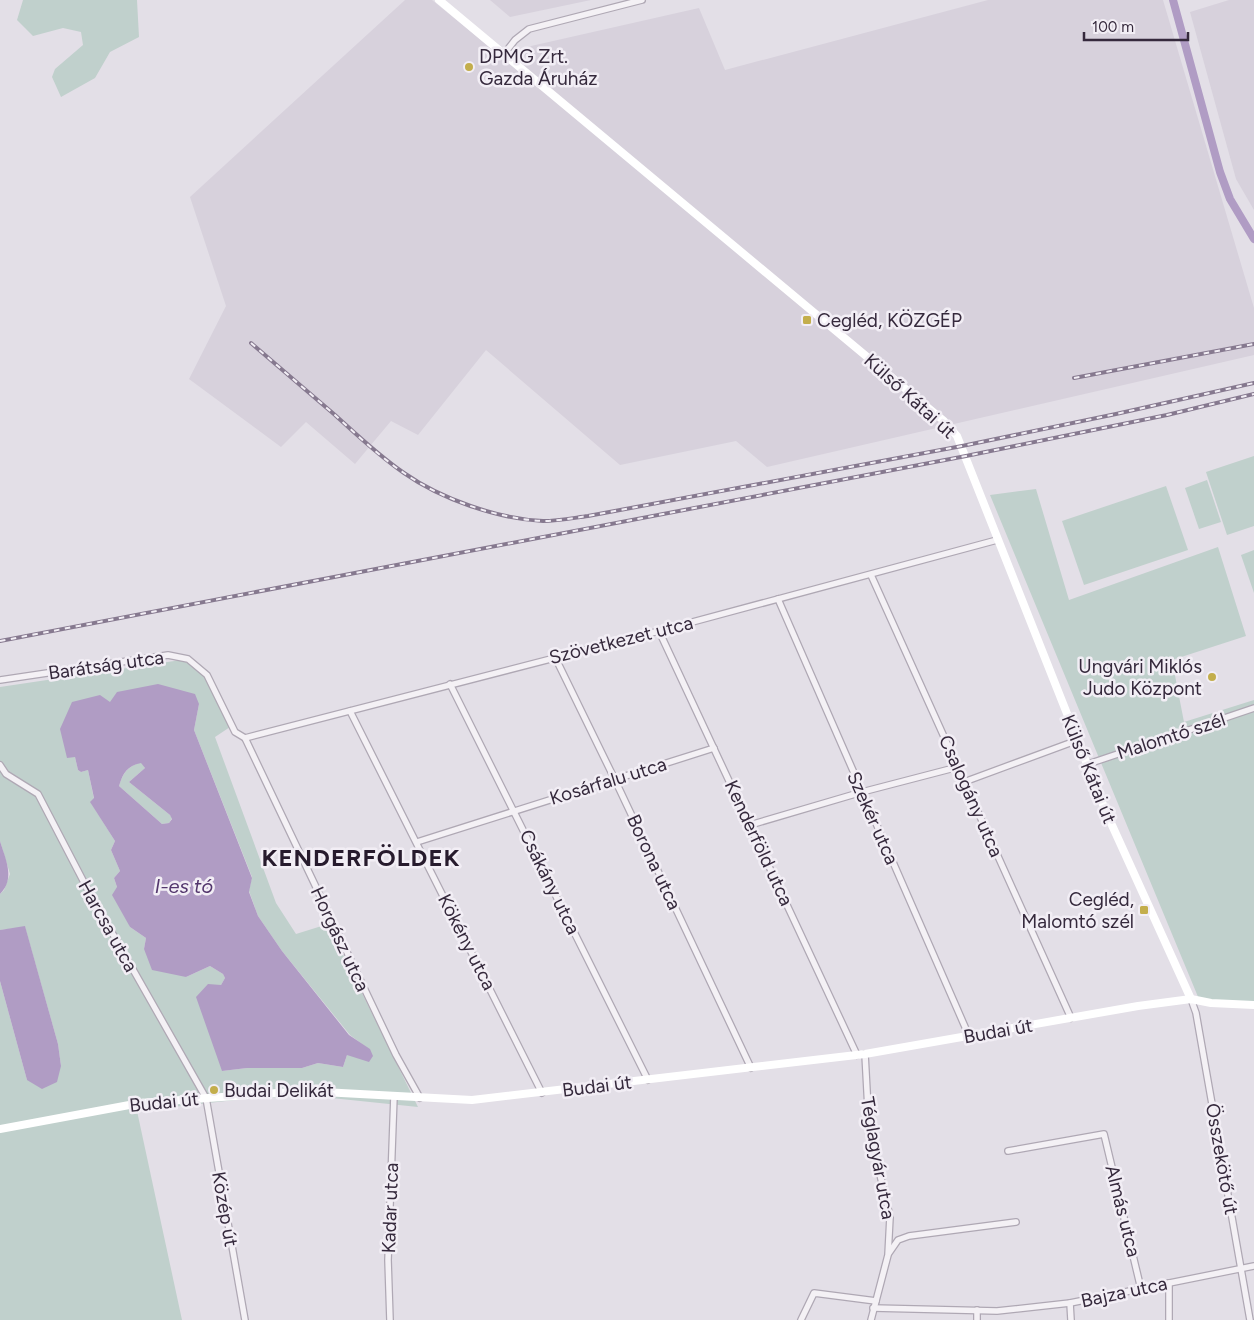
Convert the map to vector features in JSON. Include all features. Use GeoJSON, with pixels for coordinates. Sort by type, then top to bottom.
{"type":"FeatureCollection","features":[{"type":"Feature","properties":{"kind":"main road","name":"Külső Kátai út"},"geometry":{"type":"LineString","coordinates":[[439,0],[944,422],[961,442],[997,540],[1126,858],[1191,999]]}},
{"type":"Feature","properties":{"kind":"main road","name":"Budai út"},"geometry":{"type":"LineString","coordinates":[[0,1129],[126,1105],[304,1091],[472,1100],[542,1093],[861,1055],[1138,1006],[1191,999]]}},
{"type":"Feature","properties":{"kind":"main road"},"geometry":{"type":"LineString","coordinates":[[1191,999],[1212,1003],[1254,1005]]}},
{"type":"Feature","properties":{"kind":"street"},"geometry":{"type":"LineString","coordinates":[[504,54],[515,40],[529,29],[642,0]]}},
{"type":"Feature","properties":{"kind":"street","name":"Szövetkezet utca"},"geometry":{"type":"LineString","coordinates":[[245,738],[871,575],[997,540]]}},
{"type":"Feature","properties":{"kind":"street","name":"Csalogány utca"},"geometry":{"type":"LineString","coordinates":[[871,575],[1071,1018]]}},
{"type":"Feature","properties":{"kind":"street","name":"Szekér utca"},"geometry":{"type":"LineString","coordinates":[[778,599],[969,1036]]}},
{"type":"Feature","properties":{"kind":"street","name":"Kenderföld utca"},"geometry":{"type":"LineString","coordinates":[[659,630],[750,825],[861,1055]]}},
{"type":"Feature","properties":{"kind":"street","name":"Barátság utca"},"geometry":{"type":"LineString","coordinates":[[0,680],[168,655],[188,660],[206,675]]}},
{"type":"Feature","properties":{"kind":"street","name":"Borona utca"},"geometry":{"type":"LineString","coordinates":[[555,657],[751,1068]]}},
{"type":"Feature","properties":{"kind":"street","name":"Horgász utca"},"geometry":{"type":"LineString","coordinates":[[206,675],[235,732],[245,738],[396,1055],[420,1098]]}},
{"type":"Feature","properties":{"kind":"street","name":"Csákány utca"},"geometry":{"type":"LineString","coordinates":[[450,684],[648,1080]]}},
{"type":"Feature","properties":{"kind":"street","name":"Malomtó szél"},"geometry":{"type":"LineString","coordinates":[[1088,764],[1254,708]]}},
{"type":"Feature","properties":{"kind":"street","name":"Kökény utca"},"geometry":{"type":"LineString","coordinates":[[350,711],[542,1093]]}},
{"type":"Feature","properties":{"kind":"street"},"geometry":{"type":"LineString","coordinates":[[964,782],[1078,740]]}},
{"type":"Feature","properties":{"kind":"street","name":"Kosárfalu utca"},"geometry":{"type":"LineString","coordinates":[[417,842],[714,748]]}},
{"type":"Feature","properties":{"kind":"street","name":"Harcsa utca"},"geometry":{"type":"LineString","coordinates":[[0,765],[6,774],[38,794],[89,892],[206,1098]]}},
{"type":"Feature","properties":{"kind":"street"},"geometry":{"type":"LineString","coordinates":[[750,825],[862,792],[958,768]]}},
{"type":"Feature","properties":{"kind":"street","name":"Összekötő út"},"geometry":{"type":"LineString","coordinates":[[1191,999],[1196,1013],[1250,1320]]}},
{"type":"Feature","properties":{"kind":"street","name":"Téglagyár utca"},"geometry":{"type":"LineString","coordinates":[[861,1055],[868,1128],[890,1217],[888,1255],[871,1320]]}},
{"type":"Feature","properties":{"kind":"street","name":"Kadar utca"},"geometry":{"type":"LineString","coordinates":[[390,1320],[388,1260],[394,1096]]}},
{"type":"Feature","properties":{"kind":"street","name":"Közép út"},"geometry":{"type":"LineString","coordinates":[[206,1098],[245,1320]]}},
{"type":"Feature","properties":{"kind":"street","name":"Almás utca"},"geometry":{"type":"LineString","coordinates":[[1008,1151],[1104,1134],[1142,1289]]}},
{"type":"Feature","properties":{"kind":"street"},"geometry":{"type":"LineString","coordinates":[[888,1255],[898,1240],[909,1236],[1016,1222]]}},
{"type":"Feature","properties":{"kind":"street","name":"Bajza utca"},"geometry":{"type":"LineString","coordinates":[[873,1308],[997,1311],[1070,1304],[1254,1266]]}},
{"type":"Feature","properties":{"kind":"street"},"geometry":{"type":"LineString","coordinates":[[1169,1283],[1169,1320]]}},
{"type":"Feature","properties":{"kind":"street"},"geometry":{"type":"LineString","coordinates":[[801,1320],[814,1293],[876,1301]]}},
{"type":"Feature","properties":{"kind":"street"},"geometry":{"type":"LineString","coordinates":[[1070,1304],[1071,1320]]}},
{"type":"Feature","properties":{"kind":"street"},"geometry":{"type":"LineString","coordinates":[[977,1310],[977,1320]]}},
{"type":"Feature","properties":{"kind":"shaded area"},"geometry":{"type":"Polygon","coordinates":[[[23,0],[137,0],[139,37],[110,52],[95,78],[61,97],[52,77],[55,69],[83,45],[81,32],[63,28],[33,36],[17,20],[23,0]]]}},
{"type":"Feature","properties":{"kind":"shaded area"},"geometry":{"type":"Polygon","coordinates":[[[405,0],[432,0],[514,67],[531,46],[699,8],[725,70],[988,0],[1163,0],[1254,308],[1254,355],[767,467],[736,441],[620,465],[486,350],[418,435],[391,421],[355,464],[306,422],[281,447],[189,379],[226,306],[190,197],[405,0]]]}},
{"type":"Feature","properties":{"kind":"shaded area"},"geometry":{"type":"Polygon","coordinates":[[[490,0],[591,0],[510,17],[490,0]]]}},
{"type":"Feature","properties":{"kind":"shaded area"},"geometry":{"type":"Polygon","coordinates":[[[1229,0],[1254,0],[1254,210],[1236,179],[1190,12],[1229,0]]]}},
{"type":"Feature","properties":{"kind":"shaded area"},"geometry":{"type":"Polygon","coordinates":[[[1254,456],[1254,526],[1227,535],[1206,472],[1254,456]]]}},
{"type":"Feature","properties":{"kind":"shaded area"},"geometry":{"type":"Polygon","coordinates":[[[1207,480],[1221,522],[1199,529],[1185,488],[1207,480]]]}},
{"type":"Feature","properties":{"kind":"shaded area"},"geometry":{"type":"Polygon","coordinates":[[[1166,486],[1188,550],[1084,585],[1062,521],[1166,486]]]}},
{"type":"Feature","properties":{"kind":"shaded area"},"geometry":{"type":"Polygon","coordinates":[[[1036,489],[1069,600],[1218,547],[1246,636],[1172,660],[1184,722],[1254,700],[1254,1007],[1201,1004],[990,495],[1036,489]]]}},
{"type":"Feature","properties":{"kind":"shaded area"},"geometry":{"type":"Polygon","coordinates":[[[1254,550],[1254,593],[1241,555],[1254,550]]]}},
{"type":"Feature","properties":{"kind":"shaded area"},"geometry":{"type":"Polygon","coordinates":[[[181,660],[206,676],[230,727],[215,737],[276,903],[296,934],[328,924],[418,1107],[312,1096],[244,1099],[137,1111],[182,1320],[0,1320],[0,981],[27,1080],[61,1066],[58,1044],[25,927],[0,930],[0,894],[4,890],[10,874],[0,841],[0,687],[181,660]],[[199,704],[75,757],[78,770],[81,772],[88,770],[94,799],[91,803],[115,841],[111,850],[120,871],[114,878],[130,927],[146,938],[144,949],[186,977],[210,966],[223,974],[225,978],[221,985],[222,1071],[247,1068],[302,1068],[318,1063],[343,1067],[347,1055],[370,1050],[350,1035],[282,951],[258,916],[249,891],[252,877],[194,730],[199,704]]]}},
{"type":"Feature","properties":{"kind":"shaded area"},"geometry":{"type":"Polygon","coordinates":[[[141,762],[145,768],[129,782],[170,815],[172,818],[169,823],[162,824],[119,786],[126,771],[141,762]]]}},
{"type":"Feature","properties":{"kind":"water","name":"I-es tó"},"geometry":{"type":"Polygon","coordinates":[[[158,684],[195,694],[199,704],[194,730],[252,878],[249,892],[258,916],[282,951],[349,1035],[370,1049],[373,1056],[369,1062],[347,1055],[343,1067],[318,1063],[302,1068],[247,1068],[222,1071],[196,997],[208,984],[221,985],[225,978],[223,974],[210,966],[186,977],[152,970],[144,949],[146,938],[130,927],[112,895],[117,887],[114,878],[120,871],[111,850],[115,841],[90,802],[94,798],[88,770],[81,772],[78,770],[75,757],[67,758],[60,729],[72,702],[100,695],[110,702],[117,692],[158,684]],[[141,763],[129,768],[122,777],[119,786],[162,824],[169,823],[172,819],[170,815],[129,782],[145,768],[141,763]]]}},
{"type":"Feature","properties":{"kind":"water"},"geometry":{"type":"Polygon","coordinates":[[[0,841],[8,868],[8,875],[5,888],[0,894],[0,841]]]}},
{"type":"Feature","properties":{"kind":"water"},"geometry":{"type":"Polygon","coordinates":[[[25,926],[58,1044],[61,1066],[57,1082],[42,1089],[27,1080],[0,981],[0,930],[25,926]]]}},
{"type":"Feature","properties":{"kind":"waterway"},"geometry":{"type":"LineString","coordinates":[[1173,0],[1220,172],[1230,199],[1254,239]]}},
{"type":"Feature","properties":{"kind":"railway"},"geometry":{"type":"LineString","coordinates":[[251,343],[377,452],[419,482],[452,499],[489,512],[543,521],[588,516],[962,446],[1254,383]]}},
{"type":"Feature","properties":{"kind":"railway"},"geometry":{"type":"LineString","coordinates":[[1074,378],[1254,344]]}},
{"type":"Feature","properties":{"kind":"railway"},"geometry":{"type":"LineString","coordinates":[[0,641],[966,456],[1167,415],[1254,394]]}},
{"type":"Feature","properties":{"kind":"place","name":"DPMG Zrt. Gazda Áruház"},"geometry":{"type":"Point","coordinates":[469,67]}},
{"type":"Feature","properties":{"kind":"place","name":"Cegléd, KÖZGÉP"},"geometry":{"type":"Point","coordinates":[807,320]}},
{"type":"Feature","properties":{"kind":"place","name":"Ungvári Miklós Judo Központ"},"geometry":{"type":"Point","coordinates":[1212,677]}},
{"type":"Feature","properties":{"kind":"place","name":"Cegléd, Malomtó szél"},"geometry":{"type":"Point","coordinates":[1144,910]}},
{"type":"Feature","properties":{"kind":"place","name":"Budai Delikát"},"geometry":{"type":"Point","coordinates":[214,1090]}},
{"type":"Feature","properties":{"kind":"district","name":"KENDERFÖLDEK"},"geometry":{"type":"Point","coordinates":[361,857]}}]}
